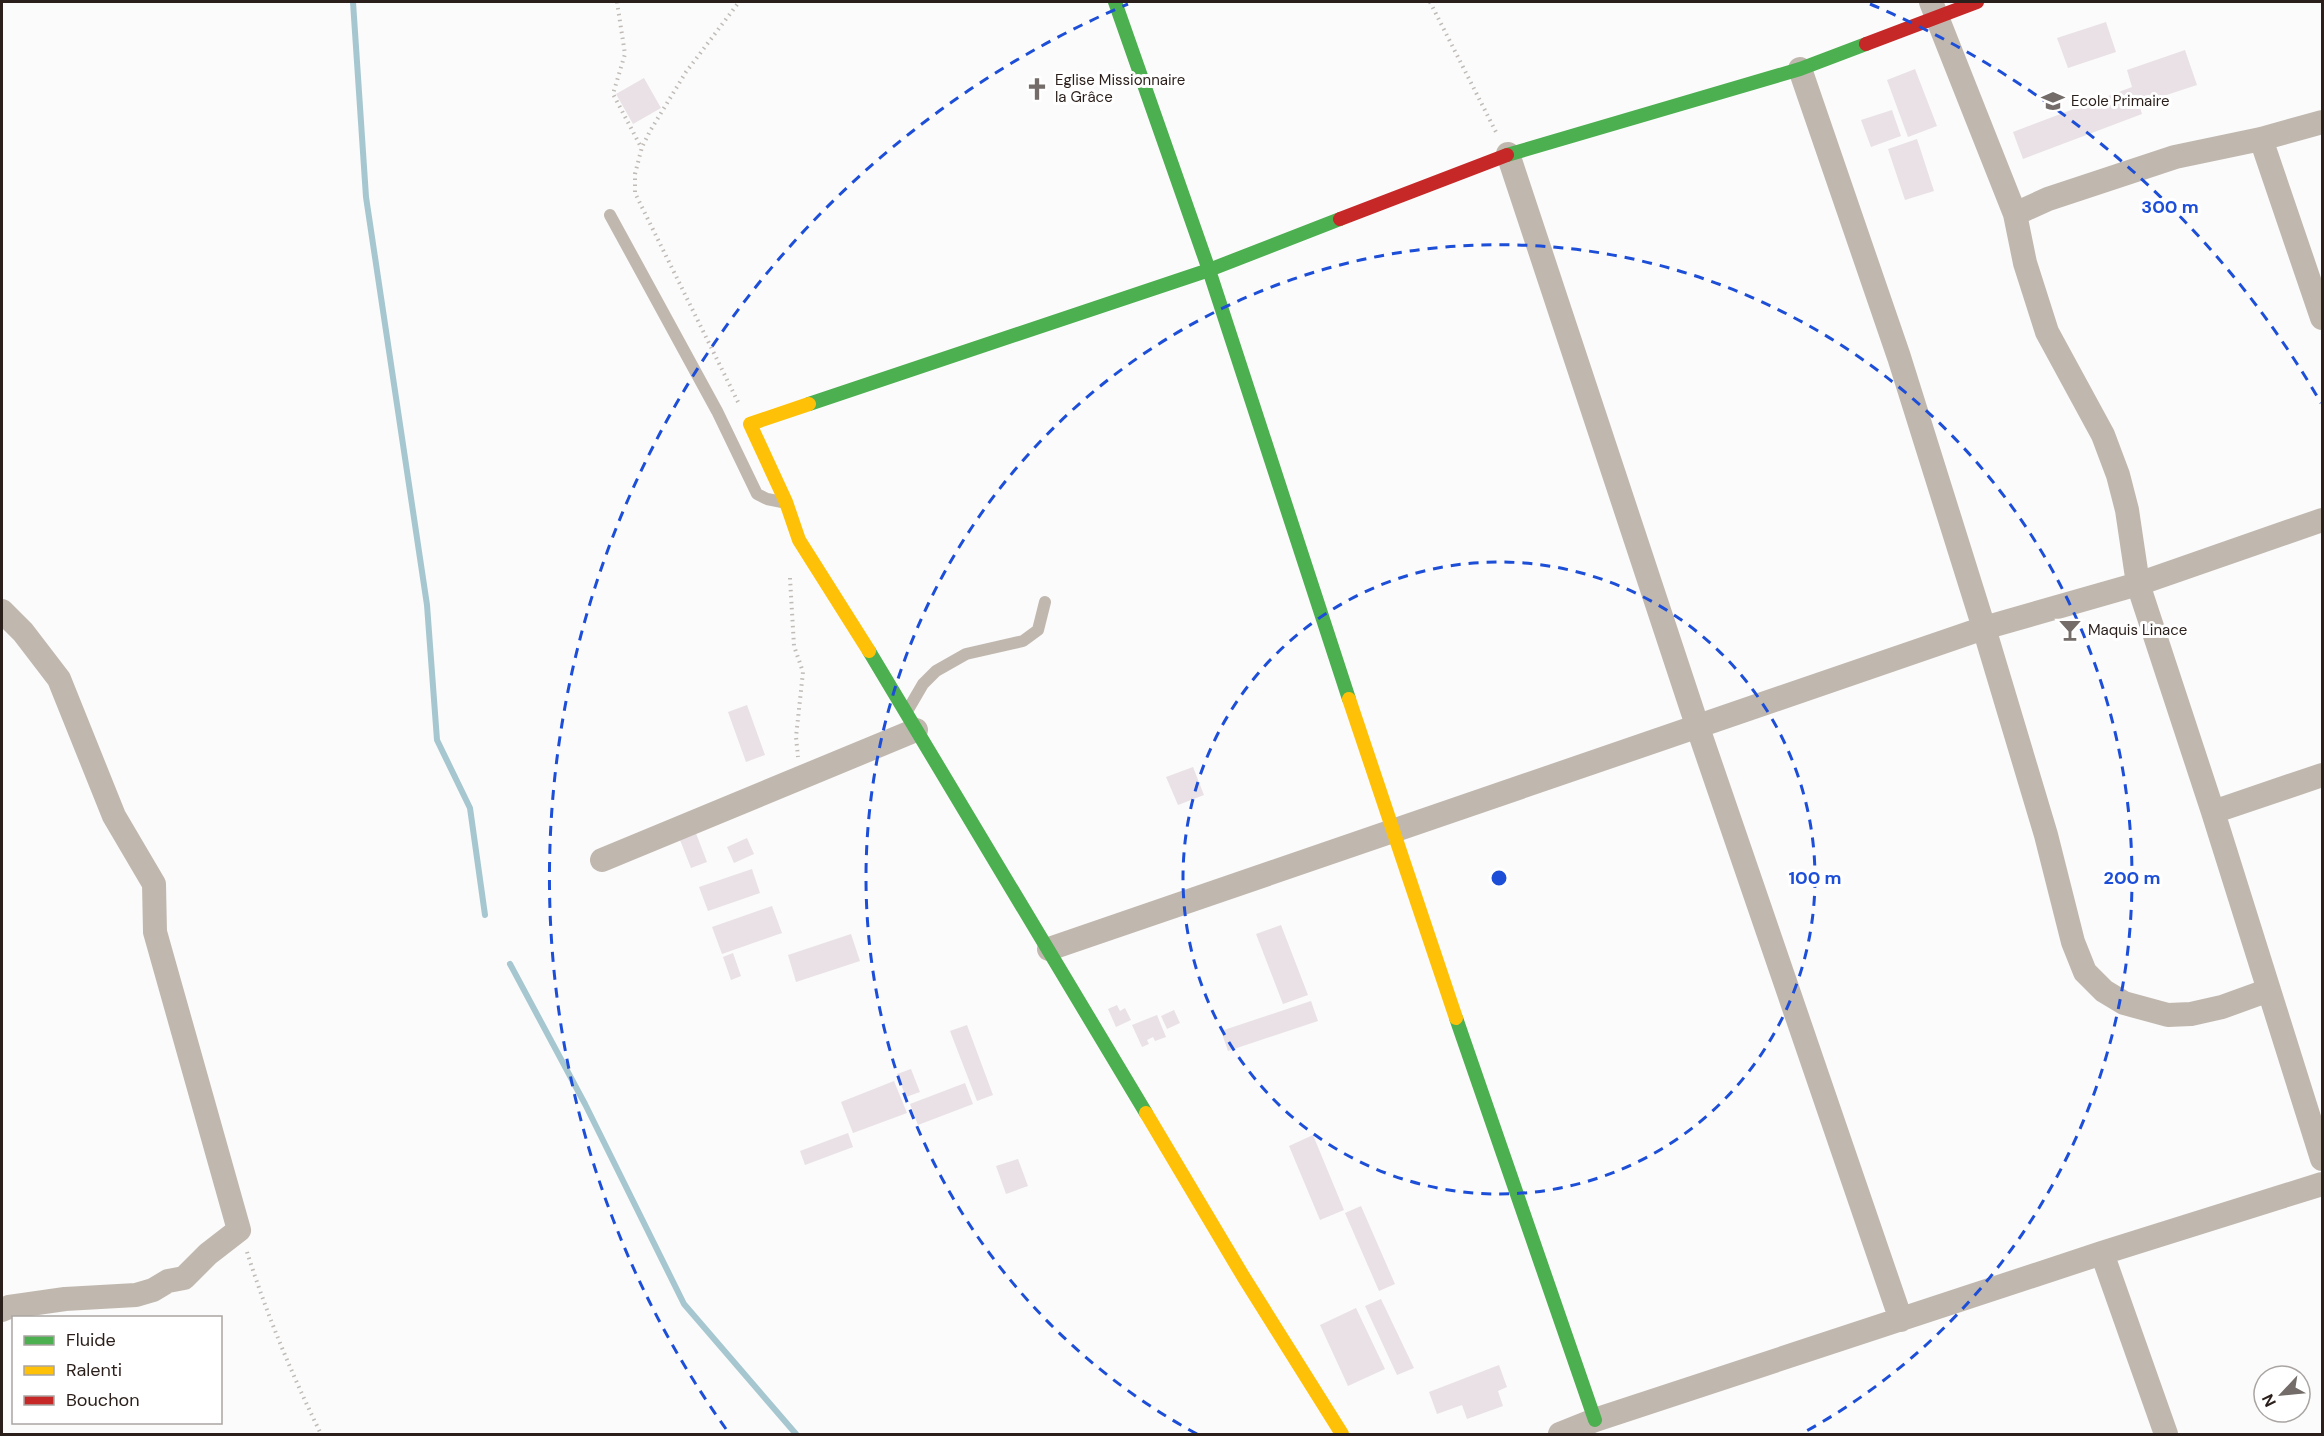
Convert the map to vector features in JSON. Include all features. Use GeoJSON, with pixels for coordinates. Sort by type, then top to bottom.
{"type":"FeatureCollection","features":[{"type":"Feature","properties":{"kind":"street"},"geometry":{"type":"LineString","coordinates":[[1115,2],[1209,270],[1392,831],[1595,1420]]}},
{"type":"Feature","properties":{"kind":"street"},"geometry":{"type":"LineString","coordinates":[[1342,1434],[1237,1266],[912,721],[799,540],[786,502],[750,424],[1209,270],[1508,154],[1800,69],[1933,9],[1977,2]]}},
{"type":"Feature","properties":{"kind":"street"},"geometry":{"type":"LineString","coordinates":[[1933,9],[2015,213],[2025,263],[2047,332],[2103,435],[2118,475],[2127,510],[2138,584],[2213,812],[2322,1159]]}},
{"type":"Feature","properties":{"kind":"street"},"geometry":{"type":"LineString","coordinates":[[1800,69],[1899,357],[1984,628],[2046,835],[2073,942],[2085,972],[2104,991],[2124,1003],[2168,1015],[2191,1014],[2223,1007],[2269,990]]}},
{"type":"Feature","properties":{"kind":"street"},"geometry":{"type":"LineString","coordinates":[[2015,213],[2048,199],[2175,157],[2261,139],[2322,122]]}},
{"type":"Feature","properties":{"kind":"street"},"geometry":{"type":"LineString","coordinates":[[2261,139],[2322,318]]}},
{"type":"Feature","properties":{"kind":"street"},"geometry":{"type":"LineString","coordinates":[[1508,154],[1697,725],[1901,1320]]}},
{"type":"Feature","properties":{"kind":"street"},"geometry":{"type":"LineString","coordinates":[[1049,949],[1984,628],[2138,584],[2322,520]]}},
{"type":"Feature","properties":{"kind":"street"},"geometry":{"type":"LineString","coordinates":[[2,611],[23,632],[59,679],[114,816],[154,884],[155,932],[239,1230],[208,1254],[184,1278],[168,1281],[136,1296],[65,1299],[2,1310]]}},
{"type":"Feature","properties":{"kind":"street"},"geometry":{"type":"LineString","coordinates":[[602,860],[801,779],[912,721]]}},
{"type":"Feature","properties":{"kind":"street"},"geometry":{"type":"LineString","coordinates":[[2213,812],[2322,775]]}},
{"type":"Feature","properties":{"kind":"street"},"geometry":{"type":"LineString","coordinates":[[1560,1434],[1595,1420],[2102,1253],[2322,1184]]}},
{"type":"Feature","properties":{"kind":"street"},"geometry":{"type":"LineString","coordinates":[[2102,1253],[2166,1434]]}},
{"type":"Feature","properties":{"kind":"lane"},"geometry":{"type":"LineString","coordinates":[[610,215],[717,411],[757,494],[767,499],[786,502]]}},
{"type":"Feature","properties":{"kind":"lane"},"geometry":{"type":"LineString","coordinates":[[912,721],[923,684],[936,671],[966,654],[1023,642],[1038,630],[1045,602]]}},
{"type":"Feature","properties":{"kind":"path"},"geometry":{"type":"LineString","coordinates":[[617,2],[625,54],[613,94],[642,147]]}},
{"type":"Feature","properties":{"kind":"path"},"geometry":{"type":"LineString","coordinates":[[739,2],[686,72],[650,131],[642,147],[635,174],[634,193],[750,424]]}},
{"type":"Feature","properties":{"kind":"path"},"geometry":{"type":"LineString","coordinates":[[1430,2],[1508,154]]}},
{"type":"Feature","properties":{"kind":"path"},"geometry":{"type":"LineString","coordinates":[[799,540],[790,567],[794,646],[803,672],[802,699],[796,737],[801,779]]}},
{"type":"Feature","properties":{"kind":"path"},"geometry":{"type":"LineString","coordinates":[[239,1230],[261,1297],[295,1382],[321,1434]]}},
{"type":"Feature","properties":{"kind":"building"},"geometry":{"type":"Polygon","coordinates":[[[2106,22],[2116,52],[2068,68],[2057,38],[2106,22]]]}},
{"type":"Feature","properties":{"kind":"building"},"geometry":{"type":"Polygon","coordinates":[[[2185,50],[2197,85],[2139,104],[2142,114],[2023,159],[2013,132],[2132,87],[2127,70],[2185,50]]]}},
{"type":"Feature","properties":{"kind":"building"},"geometry":{"type":"Polygon","coordinates":[[[1915,69],[1937,126],[1908,137],[1887,80],[1915,69]]]}},
{"type":"Feature","properties":{"kind":"building"},"geometry":{"type":"Polygon","coordinates":[[[644,78],[661,108],[633,124],[616,94],[644,78]]]}},
{"type":"Feature","properties":{"kind":"building"},"geometry":{"type":"Polygon","coordinates":[[[1892,110],[1901,136],[1871,147],[1861,120],[1892,110]]]}},
{"type":"Feature","properties":{"kind":"building"},"geometry":{"type":"Polygon","coordinates":[[[1917,139],[1934,191],[1905,200],[1888,149],[1917,139]]]}},
{"type":"Feature","properties":{"kind":"building"},"geometry":{"type":"Polygon","coordinates":[[[747,705],[765,755],[746,762],[728,712],[747,705]]]}},
{"type":"Feature","properties":{"kind":"building"},"geometry":{"type":"Polygon","coordinates":[[[1193,767],[1204,795],[1178,805],[1166,777],[1193,767]]]}},
{"type":"Feature","properties":{"kind":"building"},"geometry":{"type":"Polygon","coordinates":[[[694,828],[707,862],[691,868],[678,835],[694,828]]]}},
{"type":"Feature","properties":{"kind":"building"},"geometry":{"type":"Polygon","coordinates":[[[747,838],[754,854],[734,863],[727,847],[747,838]]]}},
{"type":"Feature","properties":{"kind":"building"},"geometry":{"type":"Polygon","coordinates":[[[752,869],[760,893],[708,911],[699,887],[752,869]]]}},
{"type":"Feature","properties":{"kind":"building"},"geometry":{"type":"Polygon","coordinates":[[[772,906],[782,933],[722,954],[712,927],[772,906]]]}},
{"type":"Feature","properties":{"kind":"building"},"geometry":{"type":"Polygon","coordinates":[[[1281,925],[1308,995],[1283,1004],[1256,934],[1281,925]]]}},
{"type":"Feature","properties":{"kind":"building"},"geometry":{"type":"Polygon","coordinates":[[[851,934],[860,961],[796,982],[788,955],[851,934]]]}},
{"type":"Feature","properties":{"kind":"building"},"geometry":{"type":"Polygon","coordinates":[[[733,953],[741,976],[731,980],[723,957],[733,953]]]}},
{"type":"Feature","properties":{"kind":"building"},"geometry":{"type":"Polygon","coordinates":[[[1311,1001],[1318,1021],[1228,1051],[1221,1031],[1311,1001]]]}},
{"type":"Feature","properties":{"kind":"building"},"geometry":{"type":"Polygon","coordinates":[[[1117,1005],[1120,1011],[1125,1008],[1131,1020],[1116,1027],[1108,1009],[1117,1005]]]}},
{"type":"Feature","properties":{"kind":"building"},"geometry":{"type":"Polygon","coordinates":[[[1174,1010],[1180,1023],[1167,1029],[1161,1016],[1174,1010]]]}},
{"type":"Feature","properties":{"kind":"building"},"geometry":{"type":"Polygon","coordinates":[[[1157,1015],[1166,1037],[1155,1041],[1153,1037],[1147,1040],[1149,1044],[1142,1047],[1132,1025],[1157,1015]]]}},
{"type":"Feature","properties":{"kind":"building"},"geometry":{"type":"Polygon","coordinates":[[[967,1025],[993,1095],[977,1101],[950,1031],[967,1025]]]}},
{"type":"Feature","properties":{"kind":"building"},"geometry":{"type":"Polygon","coordinates":[[[911,1069],[920,1092],[906,1097],[897,1074],[911,1069]]]}},
{"type":"Feature","properties":{"kind":"building"},"geometry":{"type":"Polygon","coordinates":[[[894,1081],[907,1113],[853,1133],[841,1102],[894,1081]]]}},
{"type":"Feature","properties":{"kind":"building"},"geometry":{"type":"Polygon","coordinates":[[[965,1083],[973,1104],[918,1125],[910,1104],[965,1083]]]}},
{"type":"Feature","properties":{"kind":"building"},"geometry":{"type":"Polygon","coordinates":[[[848,1133],[853,1147],[805,1165],[800,1151],[848,1133]]]}},
{"type":"Feature","properties":{"kind":"building"},"geometry":{"type":"Polygon","coordinates":[[[1313,1135],[1344,1210],[1320,1220],[1289,1146],[1313,1135]]]}},
{"type":"Feature","properties":{"kind":"building"},"geometry":{"type":"Polygon","coordinates":[[[1018,1159],[1028,1186],[1006,1194],[996,1166],[1018,1159]]]}},
{"type":"Feature","properties":{"kind":"building"},"geometry":{"type":"Polygon","coordinates":[[[1361,1206],[1395,1284],[1379,1291],[1345,1213],[1361,1206]]]}},
{"type":"Feature","properties":{"kind":"building"},"geometry":{"type":"Polygon","coordinates":[[[1381,1299],[1414,1368],[1397,1375],[1365,1306],[1381,1299]]]}},
{"type":"Feature","properties":{"kind":"building"},"geometry":{"type":"Polygon","coordinates":[[[1356,1308],[1385,1369],[1348,1386],[1320,1325],[1356,1308]]]}},
{"type":"Feature","properties":{"kind":"building"},"geometry":{"type":"Polygon","coordinates":[[[1499,1365],[1507,1387],[1498,1391],[1503,1406],[1467,1419],[1462,1405],[1437,1414],[1429,1392],[1499,1365]]]}},
{"type":"Feature","properties":{"kind":"waterway"},"geometry":{"type":"LineString","coordinates":[[353,2],[366,197],[427,605],[437,740],[470,808],[485,915]]}},
{"type":"Feature","properties":{"kind":"waterway"},"geometry":{"type":"LineString","coordinates":[[510,964],[585,1104],[684,1304],[796,1434]]}},
{"type":"Feature","properties":{"kind":"traffic: fast"},"geometry":{"type":"LineString","coordinates":[[1115,2],[1209,270],[1349,699]]}},
{"type":"Feature","properties":{"kind":"traffic: fast"},"geometry":{"type":"LineString","coordinates":[[1507,155],[1800,69],[1866,44]]}},
{"type":"Feature","properties":{"kind":"traffic: fast"},"geometry":{"type":"LineString","coordinates":[[809,404],[1209,270],[1340,219]]}},
{"type":"Feature","properties":{"kind":"traffic: fast"},"geometry":{"type":"LineString","coordinates":[[869,651],[1146,1113]]}},
{"type":"Feature","properties":{"kind":"traffic: fast"},"geometry":{"type":"LineString","coordinates":[[1456,1018],[1595,1420]]}},
{"type":"Feature","properties":{"kind":"traffic: slow"},"geometry":{"type":"LineString","coordinates":[[809,404],[750,424],[786,502],[799,540],[869,651]]}},
{"type":"Feature","properties":{"kind":"traffic: slow"},"geometry":{"type":"LineString","coordinates":[[1349,699],[1456,1018]]}},
{"type":"Feature","properties":{"kind":"traffic: slow"},"geometry":{"type":"LineString","coordinates":[[1146,1113],[1243,1276],[1342,1434]]}},
{"type":"Feature","properties":{"kind":"traffic: jam"},"geometry":{"type":"LineString","coordinates":[[1866,44],[1977,2]]}},
{"type":"Feature","properties":{"kind":"traffic: jam"},"geometry":{"type":"LineString","coordinates":[[1340,219],[1507,155]]}},
{"type":"Feature","properties":{"kind":"place","name":"Eglise Missionnaire la Grâce"},"geometry":{"type":"Point","coordinates":[1037,89]}},
{"type":"Feature","properties":{"kind":"place","name":"Ecole Primaire"},"geometry":{"type":"Point","coordinates":[2053,101]}},
{"type":"Feature","properties":{"kind":"place","name":"Maquis Linace"},"geometry":{"type":"Point","coordinates":[2070,630]}}]}
